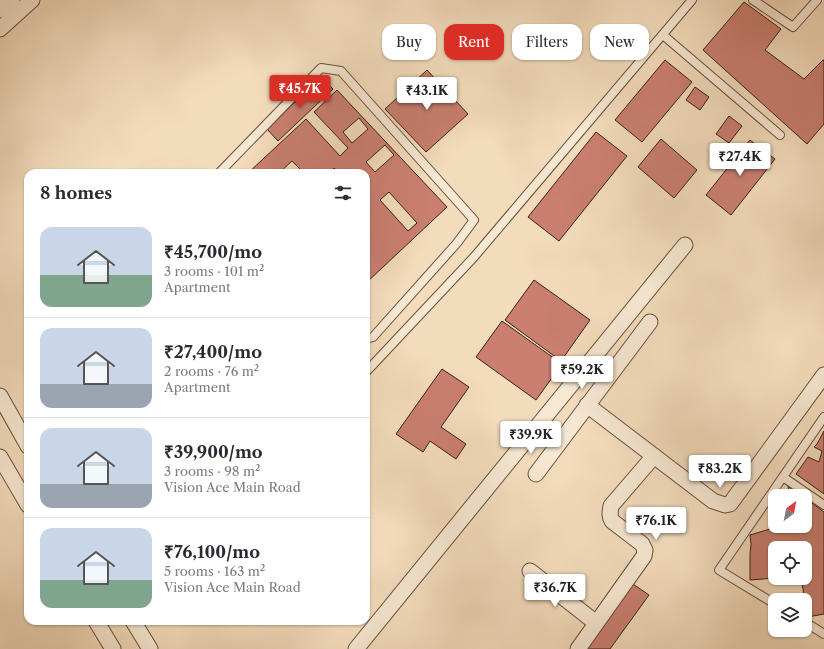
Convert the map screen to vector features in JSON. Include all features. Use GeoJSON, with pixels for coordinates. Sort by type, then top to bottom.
{"type":"FeatureCollection","features":[{"type":"Feature","properties":{"kind":"street"},"geometry":{"type":"LineString","coordinates":[[0,29],[8,6],[32,0]]}},
{"type":"Feature","properties":{"kind":"street"},"geometry":{"type":"LineString","coordinates":[[356,649],[685,245]]}},
{"type":"Feature","properties":{"kind":"street"},"geometry":{"type":"LineString","coordinates":[[536,474],[650,322]]}},
{"type":"Feature","properties":{"kind":"street"},"geometry":{"type":"LineString","coordinates":[[587,406],[713,501],[725,505],[730,504],[824,375]]}},
{"type":"Feature","properties":{"kind":"street"},"geometry":{"type":"LineString","coordinates":[[0,396],[24,439]]}},
{"type":"Feature","properties":{"kind":"street"},"geometry":{"type":"LineString","coordinates":[[578,649],[644,556],[646,550],[642,544],[612,521],[610,517],[611,506],[654,456]]}},
{"type":"Feature","properties":{"kind":"street"},"geometry":{"type":"LineString","coordinates":[[0,457],[24,497]]}},
{"type":"Feature","properties":{"kind":"street"},"geometry":{"type":"LineString","coordinates":[[530,571],[596,623]]}},
{"type":"Feature","properties":{"kind":"street"},"geometry":{"type":"LineString","coordinates":[[98,625],[112,649]]}},
{"type":"Feature","properties":{"kind":"street"},"geometry":{"type":"LineString","coordinates":[[135,625],[150,649]]}},
{"type":"Feature","properties":{"kind":"lane"},"geometry":{"type":"LineString","coordinates":[[370,368],[474,257],[692,0]]}},
{"type":"Feature","properties":{"kind":"lane"},"geometry":{"type":"LineString","coordinates":[[753,0],[793,27],[817,0]]}},
{"type":"Feature","properties":{"kind":"lane"},"geometry":{"type":"LineString","coordinates":[[663,34],[780,135]]}},
{"type":"Feature","properties":{"kind":"lane"},"geometry":{"type":"LineString","coordinates":[[223,169],[321,68],[341,71],[474,220],[457,243],[373,337],[370,338]]}},
{"type":"Feature","properties":{"kind":"lane"},"geometry":{"type":"LineString","coordinates":[[768,600],[719,570],[824,417]]}},
{"type":"Feature","properties":{"kind":"lane"},"geometry":{"type":"LineString","coordinates":[[783,477],[824,505]]}},
{"type":"Feature","properties":{"kind":"lane"},"geometry":{"type":"LineString","coordinates":[[812,626],[824,634]]}},
{"type":"Feature","properties":{"kind":"building"},"geometry":{"type":"Polygon","coordinates":[[[744,2],[781,29],[765,50],[804,79],[824,60],[824,124],[807,144],[703,50],[744,2]]]}},
{"type":"Feature","properties":{"kind":"building"},"geometry":{"type":"Polygon","coordinates":[[[665,60],[692,82],[642,142],[615,120],[665,60]]]}},
{"type":"Feature","properties":{"kind":"building"},"geometry":{"type":"Polygon","coordinates":[[[427,70],[468,114],[426,152],[385,109],[427,70]]]}},
{"type":"Feature","properties":{"kind":"building"},"geometry":{"type":"Polygon","coordinates":[[[321,77],[333,89],[278,141],[267,129],[321,77]]]}},
{"type":"Feature","properties":{"kind":"building"},"geometry":{"type":"Polygon","coordinates":[[[695,87],[709,97],[700,110],[686,100],[695,87]]]}},
{"type":"Feature","properties":{"kind":"building"},"geometry":{"type":"Polygon","coordinates":[[[337,90],[447,207],[370,279],[370,169],[300,169],[292,161],[283,169],[252,169],[306,119],[340,156],[348,148],[314,112],[337,90]],[[359,118],[343,132],[352,143],[368,129],[359,118]],[[385,145],[366,162],[375,172],[394,155],[385,145]],[[389,192],[380,200],[408,231],[417,223],[389,192]]]}},
{"type":"Feature","properties":{"kind":"building"},"geometry":{"type":"Polygon","coordinates":[[[729,116],[742,126],[729,143],[716,134],[729,116]]]}},
{"type":"Feature","properties":{"kind":"building"},"geometry":{"type":"Polygon","coordinates":[[[596,132],[627,156],[559,241],[528,217],[596,132]]]}},
{"type":"Feature","properties":{"kind":"building"},"geometry":{"type":"Polygon","coordinates":[[[661,139],[697,170],[674,198],[638,167],[661,139]]]}},
{"type":"Feature","properties":{"kind":"building"},"geometry":{"type":"Polygon","coordinates":[[[750,140],[775,159],[731,215],[706,195],[750,140]]]}},
{"type":"Feature","properties":{"kind":"building"},"geometry":{"type":"Polygon","coordinates":[[[534,280],[590,320],[561,361],[505,320],[534,280]]]}},
{"type":"Feature","properties":{"kind":"building"},"geometry":{"type":"Polygon","coordinates":[[[502,321],[562,364],[536,400],[476,357],[502,321]]]}},
{"type":"Feature","properties":{"kind":"building"},"geometry":{"type":"Polygon","coordinates":[[[442,369],[469,387],[441,427],[466,444],[456,459],[430,441],[423,452],[396,434],[442,369]]]}},
{"type":"Feature","properties":{"kind":"building"},"geometry":{"type":"Polygon","coordinates":[[[824,431],[824,494],[796,474],[808,457],[819,462],[822,451],[814,447],[824,431]]]}},
{"type":"Feature","properties":{"kind":"building"},"geometry":{"type":"Polygon","coordinates":[[[812,503],[824,512],[824,614],[812,616],[812,593],[804,593],[802,585],[812,585],[812,541],[768,541],[768,579],[750,580],[750,535],[768,530],[768,533],[812,533],[812,503]]]}},
{"type":"Feature","properties":{"kind":"building"},"geometry":{"type":"Polygon","coordinates":[[[630,582],[649,595],[610,649],[583,649],[630,582]]]}}]}
